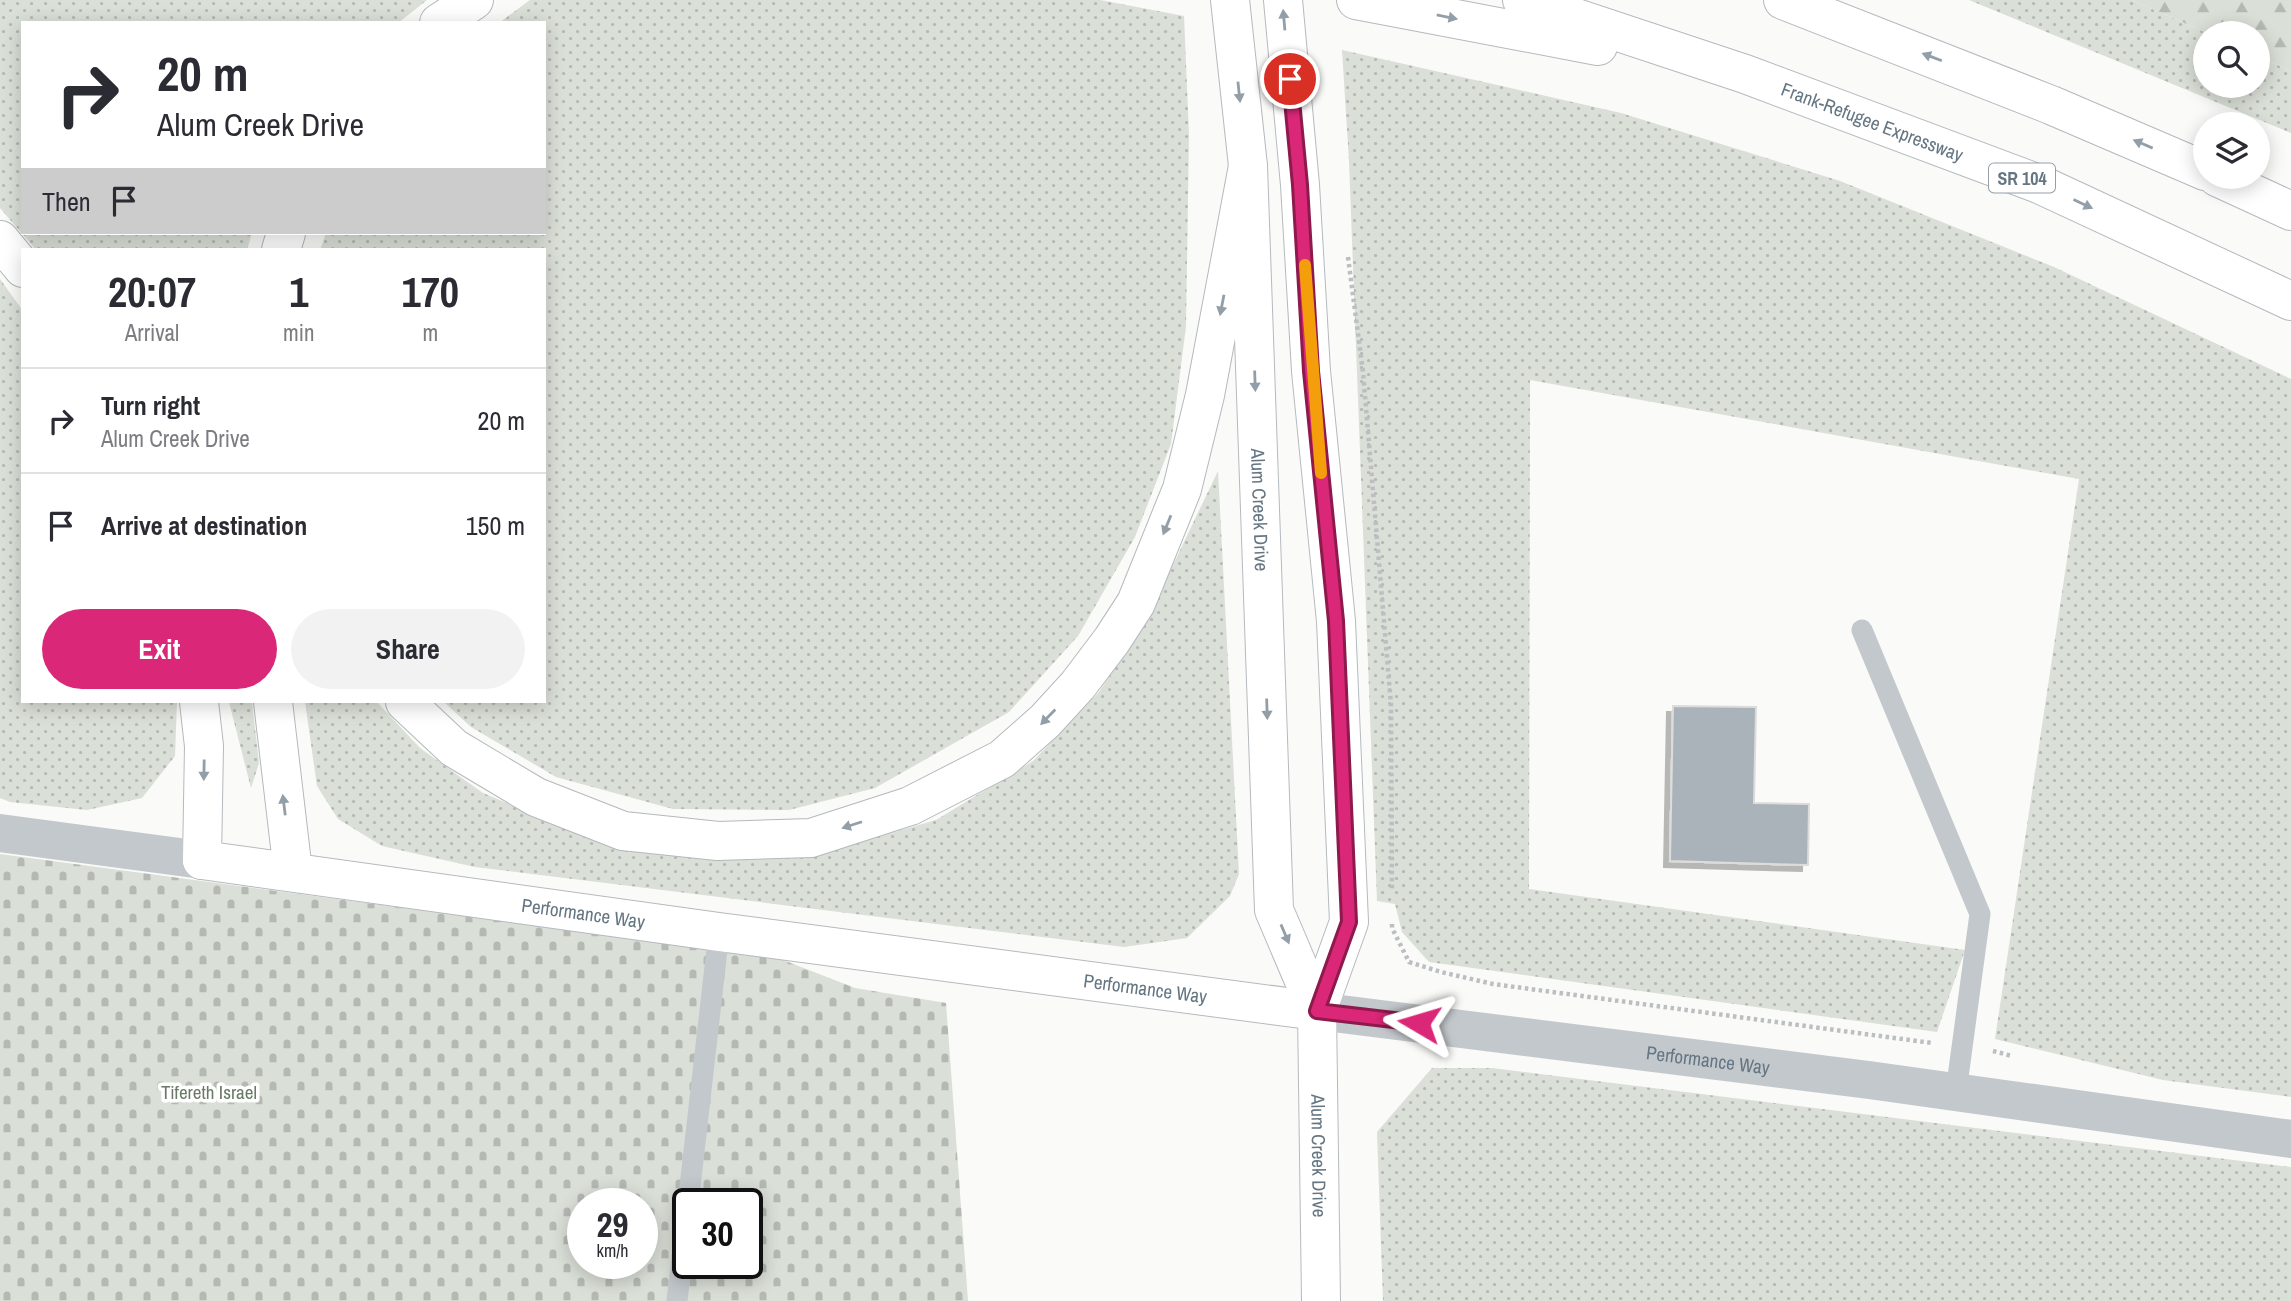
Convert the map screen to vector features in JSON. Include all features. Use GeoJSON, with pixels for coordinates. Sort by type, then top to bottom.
{"type":"FeatureCollection","features":[{"type":"Feature","properties":{"kind":"main road"},"geometry":{"type":"LineString","coordinates":[[442,21],[474,0]]}},
{"type":"Feature","properties":{"kind":"main road","name":"Alum Creek Drive"},"geometry":{"type":"LineString","coordinates":[[1230,0],[1248,166],[1274,910],[1317,1011]]}},
{"type":"Feature","properties":{"kind":"main road","name":"Alum Creek Drive"},"geometry":{"type":"LineString","coordinates":[[1283,0],[1300,185],[1311,371],[1337,634],[1349,922],[1317,1011],[1321,1301]]}},
{"type":"Feature","properties":{"kind":"main road"},"geometry":{"type":"LineString","coordinates":[[1356,0],[1745,75]]}},
{"type":"Feature","properties":{"kind":"main road","name":"Frank-Refugee Expressway"},"geometry":{"type":"LineString","coordinates":[[1522,0],[1745,75],[2039,184],[2291,301]]}},
{"type":"Feature","properties":{"kind":"main road"},"geometry":{"type":"LineString","coordinates":[[1783,0],[2051,105],[2193,166]]}},
{"type":"Feature","properties":{"kind":"main road"},"geometry":{"type":"LineString","coordinates":[[406,703],[454,748],[537,797],[623,831],[718,841],[811,838],[910,806],[1002,759],[1045,721],[1078,685],[1136,603],[1182,489],[1205,395],[1248,166]]}},
{"type":"Feature","properties":{"kind":"main road"},"geometry":{"type":"LineString","coordinates":[[2243,189],[2291,211]]}},
{"type":"Feature","properties":{"kind":"main road"},"geometry":{"type":"LineString","coordinates":[[0,240],[21,266]]}},
{"type":"Feature","properties":{"kind":"main road"},"geometry":{"type":"LineString","coordinates":[[199,703],[204,746],[202,860]]}},
{"type":"Feature","properties":{"kind":"main road"},"geometry":{"type":"LineString","coordinates":[[273,703],[293,872]]}},
{"type":"Feature","properties":{"kind":"main road","name":"Performance Way"},"geometry":{"type":"LineString","coordinates":[[202,860],[1317,1011]]}},
{"type":"Feature","properties":{"kind":"street","name":"Performance Way"},"geometry":{"type":"LineString","coordinates":[[0,833],[202,860]]}},
{"type":"Feature","properties":{"kind":"street","name":"Performance Way"},"geometry":{"type":"LineString","coordinates":[[1317,1011],[1956,1092],[2291,1139]]}},
{"type":"Feature","properties":{"kind":"lane"},"geometry":{"type":"LineString","coordinates":[[1861,630],[1980,915],[1956,1092]]}},
{"type":"Feature","properties":{"kind":"lane"},"geometry":{"type":"LineString","coordinates":[[690,1188],[719,932]]}},
{"type":"Feature","properties":{"kind":"lane"},"geometry":{"type":"LineString","coordinates":[[677,1301],[680,1279]]}},
{"type":"Feature","properties":{"kind":"path"},"geometry":{"type":"LineString","coordinates":[[1348,250],[1363,372],[1391,705],[1392,901]]}},
{"type":"Feature","properties":{"kind":"path"},"geometry":{"type":"LineString","coordinates":[[1392,914],[1392,928],[1409,962],[1493,984],[1963,1047],[2018,1057]]}},
{"type":"Feature","properties":{"kind":"green space"},"geometry":{"type":"Polygon","coordinates":[[[0,0],[427,0],[401,21],[21,21],[21,232],[0,208],[0,0]]]}},
{"type":"Feature","properties":{"kind":"green space"},"geometry":{"type":"Polygon","coordinates":[[[530,0],[1100,0],[1184,16],[1189,135],[1186,326],[1171,444],[1135,537],[1078,636],[1009,712],[875,788],[789,810],[673,809],[556,777],[471,727],[445,703],[546,703],[546,248],[321,248],[325,235],[546,235],[546,21],[502,21],[530,0]]]}},
{"type":"Feature","properties":{"kind":"green space"},"geometry":{"type":"Polygon","coordinates":[[[1969,0],[2132,0],[2193,27],[2193,93],[1969,0]]]}},
{"type":"Feature","properties":{"kind":"green space"},"geometry":{"type":"Polygon","coordinates":[[[2132,0],[2291,0],[2291,71],[2270,61],[2270,21],[2193,21],[2193,27],[2132,0]]]}},
{"type":"Feature","properties":{"kind":"green space"},"geometry":{"type":"Polygon","coordinates":[[[1342,50],[1621,113],[1840,181],[2054,267],[2291,379],[2291,1097],[2163,1080],[1995,1039],[2079,479],[1530,380],[1529,889],[1965,950],[1937,1032],[1429,962],[1402,932],[1395,904],[1377,901],[1349,161],[1342,50]]]}},
{"type":"Feature","properties":{"kind":"green space"},"geometry":{"type":"Polygon","coordinates":[[[2270,61],[2291,71],[2291,133],[2270,124],[2270,112],[2240,112],[2206,98],[2270,98],[2270,61]]]}},
{"type":"Feature","properties":{"kind":"green space"},"geometry":{"type":"Polygon","coordinates":[[[23,235],[251,235],[248,248],[34,248],[23,235]]]}},
{"type":"Feature","properties":{"kind":"green space"},"geometry":{"type":"Polygon","coordinates":[[[0,279],[21,308],[21,703],[177,703],[175,756],[142,798],[87,810],[10,802],[0,798],[0,279]]]}},
{"type":"Feature","properties":{"kind":"green space"},"geometry":{"type":"Polygon","coordinates":[[[1218,471],[1239,874],[1230,896],[1187,938],[1124,947],[475,867],[382,846],[338,819],[317,786],[305,703],[378,703],[420,748],[483,793],[572,830],[648,850],[736,860],[816,855],[936,820],[1033,761],[1099,692],[1149,615],[1218,471]]]}},
{"type":"Feature","properties":{"kind":"green space"},"geometry":{"type":"Polygon","coordinates":[[[229,703],[252,703],[259,763],[251,788],[229,703]]]}},
{"type":"Feature","properties":{"kind":"green space","name":"Tifereth Israel"},"geometry":{"type":"Polygon","coordinates":[[[0,854],[778,958],[855,988],[946,1003],[968,1301],[0,1301],[0,854]]]}},
{"type":"Feature","properties":{"kind":"green space"},"geometry":{"type":"Polygon","coordinates":[[[1432,1068],[1492,1068],[2291,1167],[2291,1301],[1383,1301],[1377,1132],[1432,1068]]]}},
{"type":"Feature","properties":{"kind":"building"},"geometry":{"type":"Polygon","coordinates":[[[1673,706],[1756,707],[1754,803],[1809,804],[1808,865],[1670,861],[1673,706]]]}},
{"type":"Feature","properties":{"kind":"slow traffic"},"geometry":{"type":"LineString","coordinates":[[1305,265],[1311,371],[1321,473]]}},
{"type":"Feature","properties":{"kind":"route"},"geometry":{"type":"LineString","coordinates":[[1290,79],[1300,185],[1311,371],[1336,621],[1349,922],[1317,1011],[1419,1023]]}}]}
